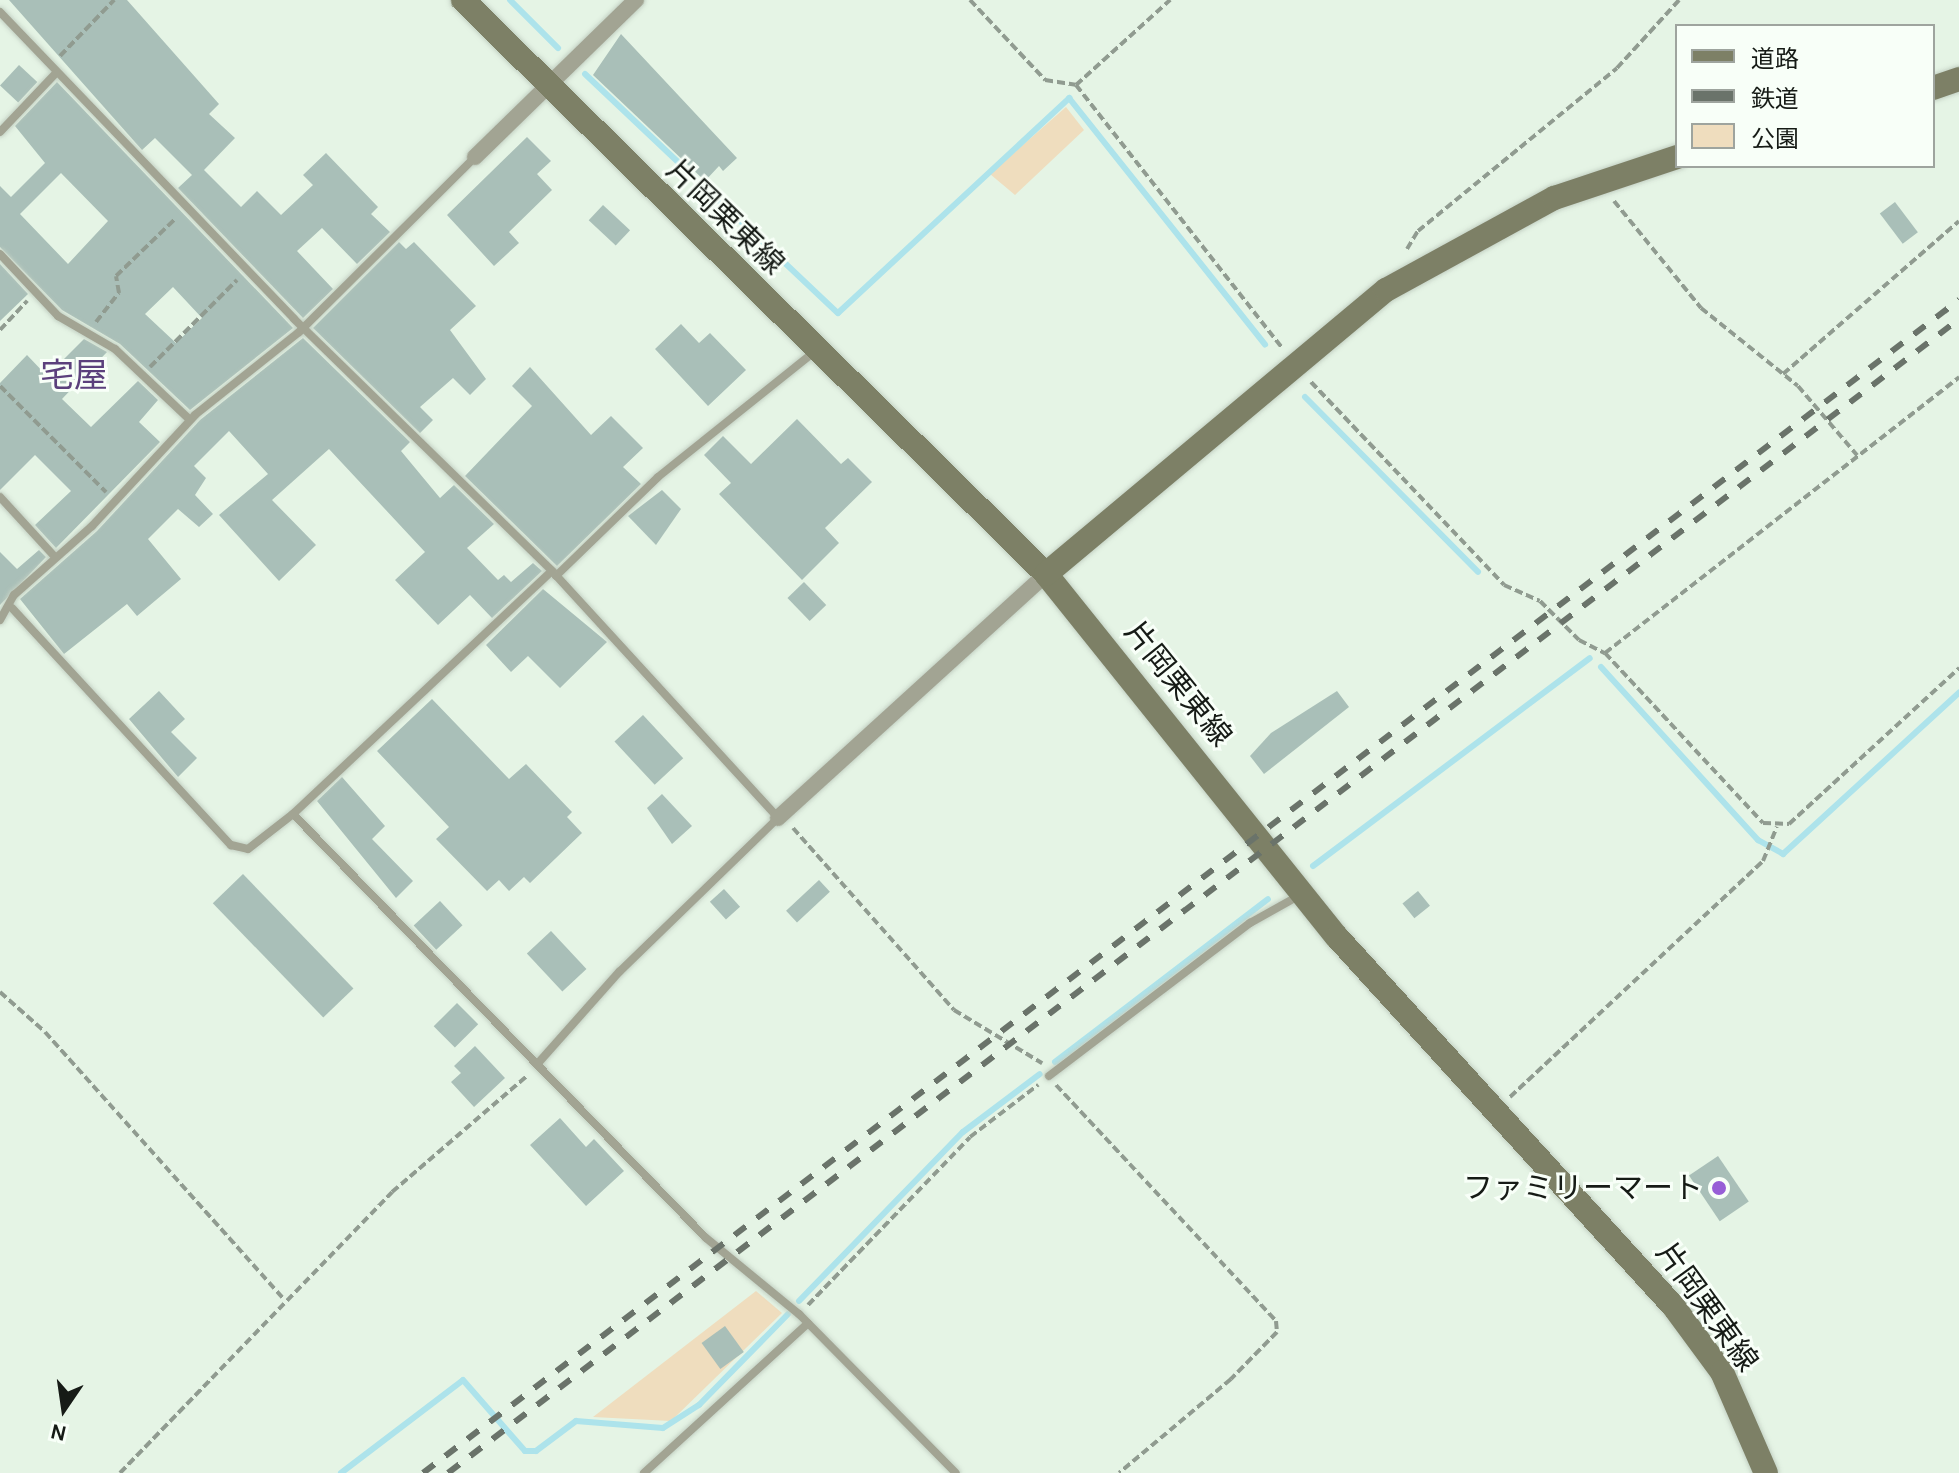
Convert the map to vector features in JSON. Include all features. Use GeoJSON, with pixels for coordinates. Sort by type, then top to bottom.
{"type":"FeatureCollection","features":[{"type":"Feature","properties":{"kind":"main road","name":"片岡栗東線"},"geometry":{"type":"LineString","coordinates":[[463,0],[546,87],[1046,574],[1304,893],[1494,1112],[1674,1307],[1722,1372],[1766,1473]]}},
{"type":"Feature","properties":{"kind":"main road"},"geometry":{"type":"LineString","coordinates":[[1935,87],[1959,79]]}},
{"type":"Feature","properties":{"kind":"main road"},"geometry":{"type":"LineString","coordinates":[[1046,574],[1294,363],[1447,251],[1602,179],[1675,158]]}},
{"type":"Feature","properties":{"kind":"street"},"geometry":{"type":"LineString","coordinates":[[475,157],[636,0]]}},
{"type":"Feature","properties":{"kind":"street"},"geometry":{"type":"LineString","coordinates":[[778,818],[1046,574]]}},
{"type":"Feature","properties":{"kind":"lane"},"geometry":{"type":"LineString","coordinates":[[0,12],[247,270],[554,574],[778,818],[619,972],[539,1062]]}},
{"type":"Feature","properties":{"kind":"lane"},"geometry":{"type":"LineString","coordinates":[[0,132],[53,70]]}},
{"type":"Feature","properties":{"kind":"lane"},"geometry":{"type":"LineString","coordinates":[[0,620],[12,608],[14,595],[190,420],[304,327],[475,157]]}},
{"type":"Feature","properties":{"kind":"lane"},"geometry":{"type":"LineString","coordinates":[[0,254],[34,294],[143,374],[190,420]]}},
{"type":"Feature","properties":{"kind":"lane"},"geometry":{"type":"LineString","coordinates":[[12,608],[231,845],[248,849],[293,814],[658,477],[816,351]]}},
{"type":"Feature","properties":{"kind":"lane"},"geometry":{"type":"LineString","coordinates":[[0,497],[55,557]]}},
{"type":"Feature","properties":{"kind":"lane"},"geometry":{"type":"LineString","coordinates":[[293,814],[539,1062],[706,1238],[799,1314],[956,1473]]}},
{"type":"Feature","properties":{"kind":"lane"},"geometry":{"type":"LineString","coordinates":[[1049,1076],[1250,923],[1304,893]]}},
{"type":"Feature","properties":{"kind":"lane"},"geometry":{"type":"LineString","coordinates":[[644,1473],[808,1323]]}},
{"type":"Feature","properties":{"kind":"path"},"geometry":{"type":"LineString","coordinates":[[53,70],[114,0]]}},
{"type":"Feature","properties":{"kind":"path"},"geometry":{"type":"LineString","coordinates":[[970,0],[1045,80],[1076,85],[1294,363],[1504,585],[1540,601],[1579,640],[1605,653],[1763,823],[1777,827],[1789,824],[1959,668]]}},
{"type":"Feature","properties":{"kind":"path"},"geometry":{"type":"LineString","coordinates":[[1076,85],[1170,0]]}},
{"type":"Feature","properties":{"kind":"path"},"geometry":{"type":"LineString","coordinates":[[1407,249],[1418,231],[1617,68],[1679,0]]}},
{"type":"Feature","properties":{"kind":"path"},"geometry":{"type":"LineString","coordinates":[[1602,179],[1622,217],[1701,308],[1783,374],[1857,455]]}},
{"type":"Feature","properties":{"kind":"path"},"geometry":{"type":"LineString","coordinates":[[87,333],[119,293],[116,276],[187,208]]}},
{"type":"Feature","properties":{"kind":"path"},"geometry":{"type":"LineString","coordinates":[[1783,374],[1959,221]]}},
{"type":"Feature","properties":{"kind":"path"},"geometry":{"type":"LineString","coordinates":[[143,374],[247,270]]}},
{"type":"Feature","properties":{"kind":"path"},"geometry":{"type":"LineString","coordinates":[[0,330],[34,294]]}},
{"type":"Feature","properties":{"kind":"path"},"geometry":{"type":"LineString","coordinates":[[1605,653],[1959,377]]}},
{"type":"Feature","properties":{"kind":"path"},"geometry":{"type":"LineString","coordinates":[[0,386],[115,497]]}},
{"type":"Feature","properties":{"kind":"path"},"geometry":{"type":"LineString","coordinates":[[778,818],[954,1010],[1045,1064],[1049,1076],[1276,1321],[1277,1332],[1231,1379],[1119,1473]]}},
{"type":"Feature","properties":{"kind":"path"},"geometry":{"type":"LineString","coordinates":[[1494,1112],[1763,861],[1775,839],[1777,827]]}},
{"type":"Feature","properties":{"kind":"path"},"geometry":{"type":"LineString","coordinates":[[0,992],[45,1032],[283,1299]]}},
{"type":"Feature","properties":{"kind":"path"},"geometry":{"type":"LineString","coordinates":[[120,1473],[283,1299],[539,1062]]}},
{"type":"Feature","properties":{"kind":"path"},"geometry":{"type":"LineString","coordinates":[[799,1314],[970,1137],[1049,1076]]}},
{"type":"Feature","properties":{"kind":"green space"},"geometry":{"type":"Polygon","coordinates":[[[1066,107],[1084,130],[1015,195],[990,174],[1066,107]]]}},
{"type":"Feature","properties":{"kind":"green space"},"geometry":{"type":"Polygon","coordinates":[[[756,1291],[782,1313],[671,1421],[593,1417],[756,1291]]]}},
{"type":"Feature","properties":{"kind":"building"},"geometry":{"type":"Polygon","coordinates":[[[9,0],[127,0],[219,104],[209,114],[235,138],[204,170],[241,207],[257,191],[281,215],[313,185],[303,175],[326,153],[378,207],[371,214],[390,232],[357,264],[322,228],[297,251],[333,289],[303,318],[178,188],[192,175],[155,138],[142,150],[9,0]]]}},
{"type":"Feature","properties":{"kind":"building"},"geometry":{"type":"Polygon","coordinates":[[[621,34],[737,158],[723,171],[719,166],[705,181],[593,75],[621,34]]]}},
{"type":"Feature","properties":{"kind":"building"},"geometry":{"type":"Polygon","coordinates":[[[19,65],[37,82],[18,103],[0,85],[19,65]]]}},
{"type":"Feature","properties":{"kind":"building"},"geometry":{"type":"Polygon","coordinates":[[[57,82],[293,328],[190,410],[120,344],[62,310],[0,247],[0,186],[11,197],[45,163],[15,126],[57,82]],[[61,173],[20,214],[68,264],[108,221],[61,173]],[[173,287],[145,314],[176,343],[202,318],[173,287]]]}},
{"type":"Feature","properties":{"kind":"building"},"geometry":{"type":"Polygon","coordinates":[[[527,137],[551,161],[537,174],[552,190],[509,232],[519,243],[494,266],[447,215],[527,137]]]}},
{"type":"Feature","properties":{"kind":"building"},"geometry":{"type":"Polygon","coordinates":[[[1895,202],[1918,232],[1903,244],[1880,213],[1895,202]]]}},
{"type":"Feature","properties":{"kind":"building"},"geometry":{"type":"Polygon","coordinates":[[[603,205],[630,230],[616,246],[589,220],[603,205]]]}},
{"type":"Feature","properties":{"kind":"building"},"geometry":{"type":"Polygon","coordinates":[[[399,242],[406,249],[414,242],[476,306],[450,330],[486,379],[470,395],[453,378],[420,407],[433,420],[420,433],[313,328],[399,242]]]}},
{"type":"Feature","properties":{"kind":"building"},"geometry":{"type":"Polygon","coordinates":[[[0,264],[28,294],[0,321],[0,264]]]}},
{"type":"Feature","properties":{"kind":"building"},"geometry":{"type":"Polygon","coordinates":[[[681,324],[699,343],[710,333],[746,370],[708,406],[655,349],[681,324]]]}},
{"type":"Feature","properties":{"kind":"building"},"geometry":{"type":"Polygon","coordinates":[[[303,338],[410,442],[401,451],[440,498],[454,485],[494,524],[467,548],[498,580],[504,575],[511,582],[533,563],[542,571],[492,618],[470,595],[438,625],[395,580],[425,552],[329,449],[272,500],[316,545],[279,581],[219,515],[268,474],[229,431],[194,466],[206,478],[195,495],[213,514],[199,527],[178,509],[148,539],[181,579],[137,616],[127,604],[64,654],[20,599],[97,531],[200,420],[303,338]]]}},
{"type":"Feature","properties":{"kind":"building"},"geometry":{"type":"Polygon","coordinates":[[[84,339],[107,352],[62,399],[91,427],[138,381],[158,400],[139,422],[160,442],[56,548],[35,525],[71,491],[35,455],[0,490],[0,383],[27,355],[47,376],[84,339]]]}},
{"type":"Feature","properties":{"kind":"building"},"geometry":{"type":"Polygon","coordinates":[[[530,367],[591,435],[611,416],[643,448],[623,467],[641,484],[557,566],[465,476],[532,406],[512,386],[530,367]]]}},
{"type":"Feature","properties":{"kind":"building"},"geometry":{"type":"Polygon","coordinates":[[[797,419],[841,464],[848,458],[872,482],[825,528],[839,543],[802,580],[719,494],[731,483],[704,455],[723,436],[751,464],[797,419]]]}},
{"type":"Feature","properties":{"kind":"building"},"geometry":{"type":"Polygon","coordinates":[[[662,490],[681,509],[656,545],[628,516],[662,490]]]}},
{"type":"Feature","properties":{"kind":"building"},"geometry":{"type":"Polygon","coordinates":[[[39,550],[46,557],[0,605],[0,552],[17,569],[39,550]]]}},
{"type":"Feature","properties":{"kind":"building"},"geometry":{"type":"Polygon","coordinates":[[[804,582],[826,605],[810,621],[787,598],[804,582]]]}},
{"type":"Feature","properties":{"kind":"building"},"geometry":{"type":"Polygon","coordinates":[[[543,589],[607,642],[560,688],[528,656],[511,672],[486,645],[543,589]]]}},
{"type":"Feature","properties":{"kind":"building"},"geometry":{"type":"Polygon","coordinates":[[[159,691],[185,719],[171,732],[197,758],[178,777],[129,719],[159,691]]]}},
{"type":"Feature","properties":{"kind":"building"},"geometry":{"type":"Polygon","coordinates":[[[1337,691],[1349,707],[1264,774],[1250,756],[1271,733],[1337,691]]]}},
{"type":"Feature","properties":{"kind":"building"},"geometry":{"type":"Polygon","coordinates":[[[432,699],[509,779],[526,764],[572,812],[567,817],[582,833],[530,883],[524,877],[509,891],[499,880],[487,891],[436,839],[449,827],[377,751],[432,699]]]}},
{"type":"Feature","properties":{"kind":"building"},"geometry":{"type":"Polygon","coordinates":[[[643,715],[683,758],[655,785],[614,742],[643,715]]]}},
{"type":"Feature","properties":{"kind":"building"},"geometry":{"type":"Polygon","coordinates":[[[342,777],[385,826],[372,839],[413,881],[396,898],[317,801],[342,777]]]}},
{"type":"Feature","properties":{"kind":"building"},"geometry":{"type":"Polygon","coordinates":[[[662,794],[692,826],[672,844],[647,808],[662,794]]]}},
{"type":"Feature","properties":{"kind":"building"},"geometry":{"type":"Polygon","coordinates":[[[243,874],[353,988],[323,1018],[213,903],[243,874]]]}},
{"type":"Feature","properties":{"kind":"building"},"geometry":{"type":"Polygon","coordinates":[[[819,880],[830,892],[797,922],[786,911],[819,880]]]}},
{"type":"Feature","properties":{"kind":"building"},"geometry":{"type":"Polygon","coordinates":[[[724,889],[740,907],[726,920],[710,902],[724,889]]]}},
{"type":"Feature","properties":{"kind":"building"},"geometry":{"type":"Polygon","coordinates":[[[1418,891],[1430,906],[1414,918],[1402,904],[1418,891]]]}},
{"type":"Feature","properties":{"kind":"building"},"geometry":{"type":"Polygon","coordinates":[[[440,901],[463,925],[436,950],[414,926],[440,901]]]}},
{"type":"Feature","properties":{"kind":"building"},"geometry":{"type":"Polygon","coordinates":[[[551,931],[586,969],[562,992],[527,954],[551,931]]]}},
{"type":"Feature","properties":{"kind":"building"},"geometry":{"type":"Polygon","coordinates":[[[457,1003],[478,1024],[455,1048],[434,1026],[457,1003]]]}},
{"type":"Feature","properties":{"kind":"building"},"geometry":{"type":"Polygon","coordinates":[[[475,1046],[505,1078],[474,1107],[451,1082],[461,1073],[454,1066],[475,1046]]]}},
{"type":"Feature","properties":{"kind":"building"},"geometry":{"type":"Polygon","coordinates":[[[560,1118],[586,1147],[594,1139],[624,1171],[586,1206],[530,1145],[560,1118]]]}},
{"type":"Feature","properties":{"kind":"building","name":"ファミリーマート"},"geometry":{"type":"Polygon","coordinates":[[[1718,1156],[1749,1202],[1720,1221],[1689,1176],[1718,1156]]]}},
{"type":"Feature","properties":{"kind":"building"},"geometry":{"type":"Polygon","coordinates":[[[725,1326],[744,1352],[720,1369],[702,1343],[725,1326]]]}},
{"type":"Feature","properties":{"kind":"waterway"},"geometry":{"type":"LineString","coordinates":[[510,0],[558,48]]}},
{"type":"Feature","properties":{"kind":"waterway"},"geometry":{"type":"LineString","coordinates":[[585,74],[838,313],[1069,98],[1265,344]]}},
{"type":"Feature","properties":{"kind":"waterway"},"geometry":{"type":"LineString","coordinates":[[1305,397],[1478,572]]}},
{"type":"Feature","properties":{"kind":"waterway"},"geometry":{"type":"LineString","coordinates":[[1313,866],[1590,658]]}},
{"type":"Feature","properties":{"kind":"waterway"},"geometry":{"type":"LineString","coordinates":[[1601,667],[1758,840],[1783,854],[1959,693]]}},
{"type":"Feature","properties":{"kind":"waterway"},"geometry":{"type":"LineString","coordinates":[[1055,1062],[1268,899]]}},
{"type":"Feature","properties":{"kind":"waterway"},"geometry":{"type":"LineString","coordinates":[[799,1301],[963,1132],[1040,1074]]}},
{"type":"Feature","properties":{"kind":"waterway"},"geometry":{"type":"LineString","coordinates":[[341,1473],[463,1380],[525,1451],[536,1451],[576,1421],[663,1428],[699,1405],[788,1314]]}},
{"type":"Feature","properties":{"kind":"railway"},"geometry":{"type":"LineString","coordinates":[[423,1473],[1959,300]]}},
{"type":"Feature","properties":{"kind":"railway"},"geometry":{"type":"LineString","coordinates":[[448,1473],[1959,319]]}},
{"type":"Feature","properties":{"kind":"place","name":"ファミリーマート"},"geometry":{"type":"Point","coordinates":[1719,1188]}},
{"type":"Feature","properties":{"kind":"district","name":"宅屋"},"geometry":{"type":"Point","coordinates":[74,377]}}]}
